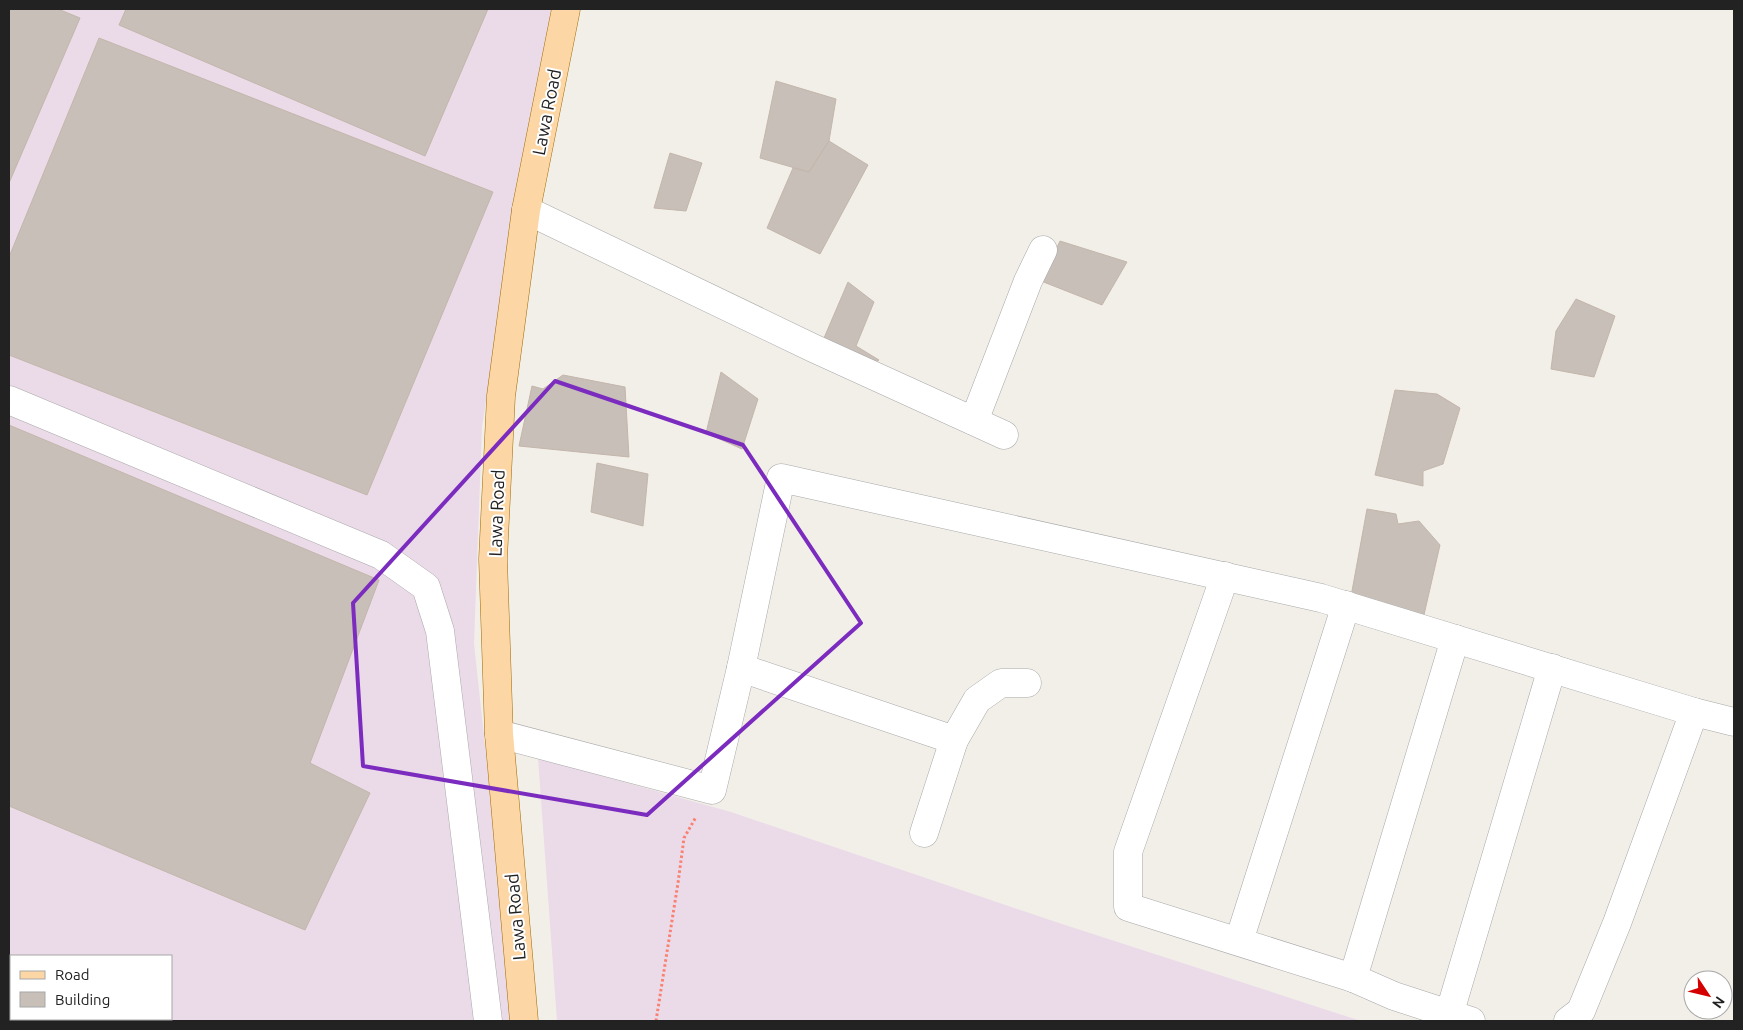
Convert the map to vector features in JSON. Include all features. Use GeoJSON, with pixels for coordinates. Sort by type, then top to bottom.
{"type":"FeatureCollection","features":[{"type":"Feature","properties":{"kind":"main road","name":"Lawa Road"},"geometry":{"type":"LineString","coordinates":[[524,1021],[499,734],[493,559],[500,405],[526,210],[566,9]]}},
{"type":"Feature","properties":{"kind":"street"},"geometry":{"type":"LineString","coordinates":[[526,210],[813,348],[1004,435]]}},
{"type":"Feature","properties":{"kind":"street"},"geometry":{"type":"LineString","coordinates":[[974,421],[1028,281],[1043,250]]}},
{"type":"Feature","properties":{"kind":"street"},"geometry":{"type":"LineString","coordinates":[[9,400],[381,555],[426,587],[440,631],[488,1021]]}},
{"type":"Feature","properties":{"kind":"street"},"geometry":{"type":"LineString","coordinates":[[499,734],[712,790],[741,668],[781,478],[1321,598],[1694,712],[1734,722]]}},
{"type":"Feature","properties":{"kind":"street"},"geometry":{"type":"LineString","coordinates":[[1225,576],[1128,852],[1128,907],[1353,978],[1394,996],[1460,1018],[1552,668]]}},
{"type":"Feature","properties":{"kind":"street"},"geometry":{"type":"LineString","coordinates":[[1239,942],[1346,605]]}},
{"type":"Feature","properties":{"kind":"street"},"geometry":{"type":"LineString","coordinates":[[1353,978],[1455,639]]}},
{"type":"Feature","properties":{"kind":"street"},"geometry":{"type":"LineString","coordinates":[[741,668],[954,740]]}},
{"type":"Feature","properties":{"kind":"street"},"geometry":{"type":"LineString","coordinates":[[924,833],[954,740],[977,700],[1001,683],[1027,684]]}},
{"type":"Feature","properties":{"kind":"street"},"geometry":{"type":"LineString","coordinates":[[1568,1021],[1581,1011],[1617,923],[1694,712]]}},
{"type":"Feature","properties":{"kind":"path"},"geometry":{"type":"LineString","coordinates":[[656,1021],[684,838],[712,790]]}},
{"type":"Feature","properties":{"kind":"highlighted area"},"geometry":{"type":"Polygon","coordinates":[[[555,381],[743,445],[861,623],[647,815],[363,766],[353,603],[555,381]]]}},
{"type":"Feature","properties":{"kind":"shaded area"},"geometry":{"type":"Polygon","coordinates":[[[9,9],[552,9],[528,129],[482,427],[474,644],[515,1021],[9,1021],[9,9]]]}},
{"type":"Feature","properties":{"kind":"shaded area"},"geometry":{"type":"Polygon","coordinates":[[[538,758],[731,812],[1059,923],[1361,1021],[557,1021],[538,758]]]}},
{"type":"Feature","properties":{"kind":"building"},"geometry":{"type":"Polygon","coordinates":[[[9,9],[58,9],[80,18],[9,183],[9,9]]]}},
{"type":"Feature","properties":{"kind":"building"},"geometry":{"type":"Polygon","coordinates":[[[126,9],[488,9],[425,156],[119,25],[126,9]]]}},
{"type":"Feature","properties":{"kind":"building"},"geometry":{"type":"Polygon","coordinates":[[[99,38],[493,192],[367,495],[9,355],[9,257],[99,38]]]}},
{"type":"Feature","properties":{"kind":"building"},"geometry":{"type":"Polygon","coordinates":[[[776,81],[836,99],[829,141],[809,172],[760,158],[776,81]]]}},
{"type":"Feature","properties":{"kind":"building"},"geometry":{"type":"Polygon","coordinates":[[[829,141],[868,165],[820,254],[767,228],[793,168],[809,172],[829,141]]]}},
{"type":"Feature","properties":{"kind":"building"},"geometry":{"type":"Polygon","coordinates":[[[670,153],[702,163],[686,211],[654,208],[670,153]]]}},
{"type":"Feature","properties":{"kind":"building"},"geometry":{"type":"Polygon","coordinates":[[[1060,241],[1127,262],[1102,305],[1041,281],[1060,241]]]}},
{"type":"Feature","properties":{"kind":"building"},"geometry":{"type":"Polygon","coordinates":[[[848,282],[874,302],[856,346],[879,360],[873,364],[821,345],[848,282]]]}},
{"type":"Feature","properties":{"kind":"building"},"geometry":{"type":"Polygon","coordinates":[[[1576,299],[1615,316],[1594,377],[1551,369],[1556,331],[1576,299]]]}},
{"type":"Feature","properties":{"kind":"building"},"geometry":{"type":"Polygon","coordinates":[[[721,372],[758,399],[742,449],[706,433],[721,372]]]}},
{"type":"Feature","properties":{"kind":"building"},"geometry":{"type":"Polygon","coordinates":[[[563,375],[625,387],[629,457],[519,446],[532,386],[543,389],[563,375]]]}},
{"type":"Feature","properties":{"kind":"building"},"geometry":{"type":"Polygon","coordinates":[[[1395,390],[1437,394],[1460,408],[1443,464],[1423,471],[1423,486],[1375,475],[1395,390]]]}},
{"type":"Feature","properties":{"kind":"building"},"geometry":{"type":"Polygon","coordinates":[[[9,425],[379,580],[310,763],[370,793],[305,930],[9,806],[9,425]]]}},
{"type":"Feature","properties":{"kind":"building"},"geometry":{"type":"Polygon","coordinates":[[[597,463],[648,474],[643,526],[591,512],[597,463]]]}},
{"type":"Feature","properties":{"kind":"building"},"geometry":{"type":"Polygon","coordinates":[[[1367,509],[1396,514],[1398,524],[1419,521],[1440,545],[1423,619],[1350,602],[1367,509]]]}}]}
